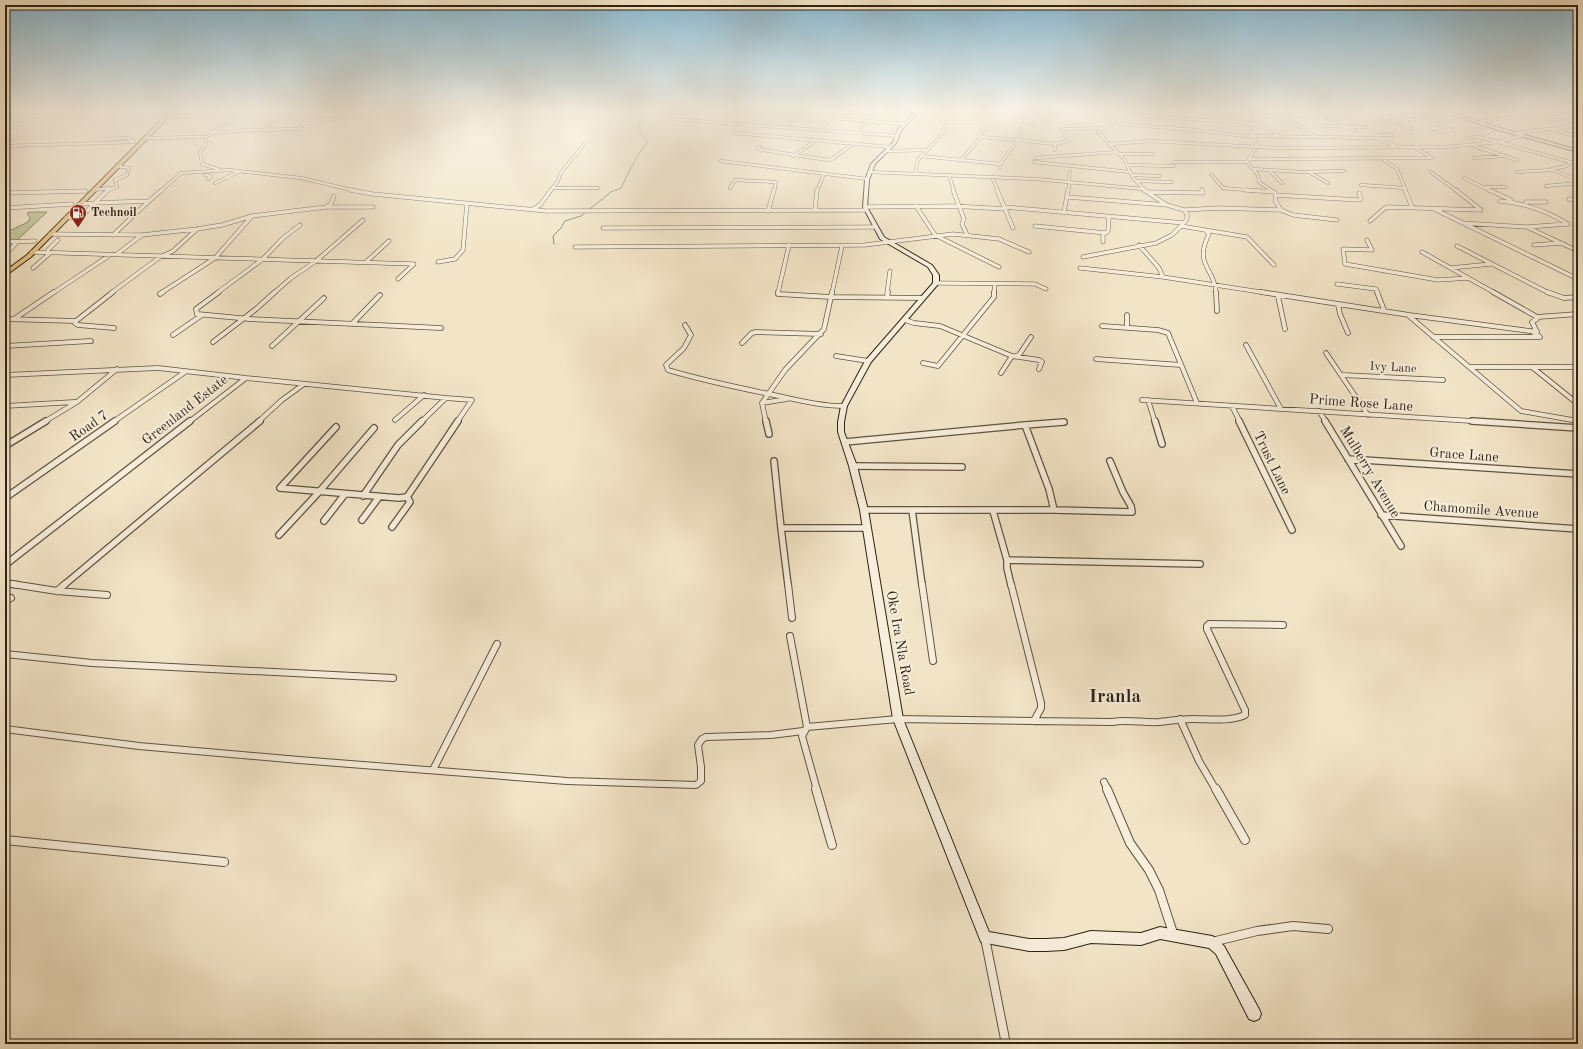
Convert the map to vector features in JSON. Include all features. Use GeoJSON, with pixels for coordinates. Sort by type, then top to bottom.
{"type":"FeatureCollection","features":[{"type":"Feature","properties":{"kind":"highway"},"geometry":{"type":"LineString","coordinates":[[5,268],[35,241],[118,158]]}},
{"type":"Feature","properties":{"kind":"highway"},"geometry":{"type":"LineString","coordinates":[[5,274],[32,252],[126,158]]}},
{"type":"Feature","properties":{"kind":"street"},"geometry":{"type":"LineString","coordinates":[[201,158],[202,165],[229,170],[301,178],[334,187],[373,194],[556,212],[815,211],[916,206],[958,206],[1064,212],[1183,225],[1247,237],[1274,265]]}},
{"type":"Feature","properties":{"kind":"street"},"geometry":{"type":"LineString","coordinates":[[533,210],[540,205],[558,181],[560,174],[573,158]]}},
{"type":"Feature","properties":{"kind":"street"},"geometry":{"type":"LineString","coordinates":[[811,158],[830,160],[833,158]]}},
{"type":"Feature","properties":{"kind":"street"},"geometry":{"type":"LineString","coordinates":[[879,158],[873,164],[868,176],[865,209],[882,238],[930,266],[936,275],[936,283],[1035,284],[1046,289]]}},
{"type":"Feature","properties":{"kind":"street"},"geometry":{"type":"LineString","coordinates":[[915,174],[916,164],[920,158]]}},
{"type":"Feature","properties":{"kind":"street"},"geometry":{"type":"LineString","coordinates":[[941,158],[1000,166],[1006,158]]}},
{"type":"Feature","properties":{"kind":"street"},"geometry":{"type":"LineString","coordinates":[[1059,158],[1034,160],[1159,176]]}},
{"type":"Feature","properties":{"kind":"street"},"geometry":{"type":"LineString","coordinates":[[1122,158],[1128,166],[1136,182],[1143,189],[1167,205]]}},
{"type":"Feature","properties":{"kind":"street"},"geometry":{"type":"LineString","coordinates":[[1174,162],[1383,160],[1432,158]]}},
{"type":"Feature","properties":{"kind":"street"},"geometry":{"type":"LineString","coordinates":[[1511,158],[1517,160]]}},
{"type":"Feature","properties":{"kind":"street"},"geometry":{"type":"LineString","coordinates":[[1556,158],[1570,162],[1578,161]]}},
{"type":"Feature","properties":{"kind":"street"},"geometry":{"type":"LineString","coordinates":[[1383,160],[1397,169],[1412,207]]}},
{"type":"Feature","properties":{"kind":"street"},"geometry":{"type":"LineString","coordinates":[[721,161],[824,174],[868,176],[915,174],[992,177],[1143,189]]}},
{"type":"Feature","properties":{"kind":"street"},"geometry":{"type":"LineString","coordinates":[[1248,161],[1258,175],[1259,182],[1275,193],[1276,202],[1281,210]]}},
{"type":"Feature","properties":{"kind":"street"},"geometry":{"type":"LineString","coordinates":[[1553,170],[1551,169],[1567,166],[1570,162]]}},
{"type":"Feature","properties":{"kind":"street"},"geometry":{"type":"LineString","coordinates":[[66,218],[82,216],[101,195],[112,188],[117,187],[115,180],[127,175],[129,168],[117,166]]}},
{"type":"Feature","properties":{"kind":"street"},"geometry":{"type":"LineString","coordinates":[[1128,166],[1174,166]]}},
{"type":"Feature","properties":{"kind":"street"},"geometry":{"type":"LineString","coordinates":[[1253,169],[1309,172],[1344,171]]}},
{"type":"Feature","properties":{"kind":"street"},"geometry":{"type":"LineString","coordinates":[[113,235],[181,173],[229,170]]}},
{"type":"Feature","properties":{"kind":"street"},"geometry":{"type":"LineString","coordinates":[[1269,170],[1282,183]]}},
{"type":"Feature","properties":{"kind":"street"},"geometry":{"type":"LineString","coordinates":[[1517,172],[1553,170],[1578,180]]}},
{"type":"Feature","properties":{"kind":"street"},"geometry":{"type":"LineString","coordinates":[[216,183],[240,171]]}},
{"type":"Feature","properties":{"kind":"street"},"geometry":{"type":"LineString","coordinates":[[208,172],[205,175],[212,176],[208,179]]}},
{"type":"Feature","properties":{"kind":"street"},"geometry":{"type":"LineString","coordinates":[[1064,212],[1068,196],[1070,172]]}},
{"type":"Feature","properties":{"kind":"street"},"geometry":{"type":"LineString","coordinates":[[1309,172],[1328,183]]}},
{"type":"Feature","properties":{"kind":"street"},"geometry":{"type":"LineString","coordinates":[[1370,221],[1385,208],[1412,207],[1481,209],[1431,172]]}},
{"type":"Feature","properties":{"kind":"street"},"geometry":{"type":"LineString","coordinates":[[815,211],[817,189],[824,174]]}},
{"type":"Feature","properties":{"kind":"street"},"geometry":{"type":"LineString","coordinates":[[1211,174],[1223,188],[1359,200],[1361,199],[1360,193]]}},
{"type":"Feature","properties":{"kind":"street"},"geometry":{"type":"LineString","coordinates":[[949,175],[958,206],[964,220],[962,222],[967,235]]}},
{"type":"Feature","properties":{"kind":"street"},"geometry":{"type":"LineString","coordinates":[[992,177],[1013,228]]}},
{"type":"Feature","properties":{"kind":"street"},"geometry":{"type":"LineString","coordinates":[[1462,223],[1527,227],[1568,224],[1522,203],[1513,201],[1464,178]]}},
{"type":"Feature","properties":{"kind":"street"},"geometry":{"type":"LineString","coordinates":[[730,188],[735,180],[776,182],[768,211]]}},
{"type":"Feature","properties":{"kind":"street"},"geometry":{"type":"LineString","coordinates":[[1136,182],[1172,182]]}},
{"type":"Feature","properties":{"kind":"street"},"geometry":{"type":"LineString","coordinates":[[1546,186],[1578,183]]}},
{"type":"Feature","properties":{"kind":"street"},"geometry":{"type":"LineString","coordinates":[[1361,185],[1405,188]]}},
{"type":"Feature","properties":{"kind":"street"},"geometry":{"type":"LineString","coordinates":[[1483,187],[1506,187]]}},
{"type":"Feature","properties":{"kind":"street"},"geometry":{"type":"LineString","coordinates":[[94,190],[112,188]]}},
{"type":"Feature","properties":{"kind":"street"},"geometry":{"type":"LineString","coordinates":[[553,188],[598,188]]}},
{"type":"Feature","properties":{"kind":"street"},"geometry":{"type":"LineString","coordinates":[[1149,192],[1202,193],[1202,189]]}},
{"type":"Feature","properties":{"kind":"street"},"geometry":{"type":"LineString","coordinates":[[5,194],[86,191]]}},
{"type":"Feature","properties":{"kind":"street"},"geometry":{"type":"LineString","coordinates":[[326,206],[330,204],[334,196]]}},
{"type":"Feature","properties":{"kind":"street"},"geometry":{"type":"LineString","coordinates":[[1068,196],[1119,202],[1167,205],[1184,210],[1218,208],[1281,210],[1293,215],[1337,220]]}},
{"type":"Feature","properties":{"kind":"street"},"geometry":{"type":"LineString","coordinates":[[1569,199],[1578,200]]}},
{"type":"Feature","properties":{"kind":"street"},"geometry":{"type":"LineString","coordinates":[[79,204],[149,201]]}},
{"type":"Feature","properties":{"kind":"street"},"geometry":{"type":"LineString","coordinates":[[1500,201],[1513,201]]}},
{"type":"Feature","properties":{"kind":"street"},"geometry":{"type":"LineString","coordinates":[[1522,203],[1546,202]]}},
{"type":"Feature","properties":{"kind":"street"},"geometry":{"type":"LineString","coordinates":[[438,262],[455,259],[463,250],[466,203]]}},
{"type":"Feature","properties":{"kind":"street"},"geometry":{"type":"LineString","coordinates":[[5,208],[72,204]]}},
{"type":"Feature","properties":{"kind":"street"},"geometry":{"type":"LineString","coordinates":[[50,234],[142,235],[197,229],[222,225],[252,216],[326,206],[373,207]]}},
{"type":"Feature","properties":{"kind":"street"},"geometry":{"type":"LineString","coordinates":[[916,206],[935,235],[999,267]]}},
{"type":"Feature","properties":{"kind":"street"},"geometry":{"type":"LineString","coordinates":[[1432,208],[1578,280]]}},
{"type":"Feature","properties":{"kind":"street"},"geometry":{"type":"LineString","coordinates":[[1083,257],[1109,253],[1156,242],[1172,235],[1183,225],[1187,214],[1184,210]]}},
{"type":"Feature","properties":{"kind":"street"},"geometry":{"type":"LineString","coordinates":[[160,294],[215,258],[252,216]]}},
{"type":"Feature","properties":{"kind":"street"},"geometry":{"type":"LineString","coordinates":[[1035,226],[1103,233],[1108,231],[1109,217]]}},
{"type":"Feature","properties":{"kind":"street"},"geometry":{"type":"LineString","coordinates":[[213,342],[291,278],[316,261],[363,220]]}},
{"type":"Feature","properties":{"kind":"street"},"geometry":{"type":"LineString","coordinates":[[200,314],[196,309],[263,259],[283,238],[300,225]]}},
{"type":"Feature","properties":{"kind":"street"},"geometry":{"type":"LineString","coordinates":[[603,228],[875,227]]}},
{"type":"Feature","properties":{"kind":"street"},"geometry":{"type":"LineString","coordinates":[[1527,227],[1578,251]]}},
{"type":"Feature","properties":{"kind":"street"},"geometry":{"type":"LineString","coordinates":[[76,322],[119,286],[160,257],[170,253],[197,229]]}},
{"type":"Feature","properties":{"kind":"street"},"geometry":{"type":"LineString","coordinates":[[1205,230],[1209,234],[1204,244],[1203,261],[1216,285],[1217,310]]}},
{"type":"Feature","properties":{"kind":"street"},"geometry":{"type":"LineString","coordinates":[[1103,233],[1103,242]]}},
{"type":"Feature","properties":{"kind":"street"},"geometry":{"type":"LineString","coordinates":[[117,254],[142,235]]}},
{"type":"Feature","properties":{"kind":"street"},"geometry":{"type":"LineString","coordinates":[[575,247],[842,246],[876,244],[935,235],[967,235],[1002,240],[1029,252]]}},
{"type":"Feature","properties":{"kind":"street"},"geometry":{"type":"LineString","coordinates":[[33,268],[46,257],[49,253],[48,250],[58,240]]}},
{"type":"Feature","properties":{"kind":"street"},"geometry":{"type":"LineString","coordinates":[[1367,240],[1372,250],[1343,249],[1345,264],[1438,280],[1468,278]]}},
{"type":"Feature","properties":{"kind":"street"},"geometry":{"type":"LineString","coordinates":[[5,242],[35,241]]}},
{"type":"Feature","properties":{"kind":"street"},"geometry":{"type":"LineString","coordinates":[[366,262],[389,241]]}},
{"type":"Feature","properties":{"kind":"street"},"geometry":{"type":"LineString","coordinates":[[9,251],[17,242]]}},
{"type":"Feature","properties":{"kind":"street"},"geometry":{"type":"LineString","coordinates":[[1534,245],[1561,242]]}},
{"type":"Feature","properties":{"kind":"street"},"geometry":{"type":"LineString","coordinates":[[789,245],[778,294],[831,297],[923,298]]}},
{"type":"Feature","properties":{"kind":"street"},"geometry":{"type":"LineString","coordinates":[[1139,245],[1160,268],[1163,277]]}},
{"type":"Feature","properties":{"kind":"street"},"geometry":{"type":"LineString","coordinates":[[769,434],[762,403],[785,370],[821,334],[824,329],[842,246]]}},
{"type":"Feature","properties":{"kind":"street"},"geometry":{"type":"LineString","coordinates":[[1457,246],[1559,298],[1578,297]]}},
{"type":"Feature","properties":{"kind":"street"},"geometry":{"type":"LineString","coordinates":[[32,252],[414,264],[398,279]]}},
{"type":"Feature","properties":{"kind":"street"},"geometry":{"type":"LineString","coordinates":[[1422,252],[1537,317],[1578,314]]}},
{"type":"Feature","properties":{"kind":"street"},"geometry":{"type":"LineString","coordinates":[[14,319],[110,255]]}},
{"type":"Feature","properties":{"kind":"street"},"geometry":{"type":"LineString","coordinates":[[1450,268],[1492,264]]}},
{"type":"Feature","properties":{"kind":"street"},"geometry":{"type":"LineString","coordinates":[[1080,268],[1163,277],[1238,288],[1278,296],[1384,310],[1534,333],[1540,337],[1433,337]]}},
{"type":"Feature","properties":{"kind":"street"},"geometry":{"type":"LineString","coordinates":[[887,297],[890,272]]}},
{"type":"Feature","properties":{"kind":"street","name":"Oke Ira Nla Road"},"geometry":{"type":"LineString","coordinates":[[936,283],[868,361],[844,406],[841,422],[842,432],[853,466],[864,510],[898,719],[985,938]]}},
{"type":"Feature","properties":{"kind":"street"},"geometry":{"type":"LineString","coordinates":[[1235,283],[1238,288]]}},
{"type":"Feature","properties":{"kind":"street"},"geometry":{"type":"LineString","coordinates":[[923,363],[938,366],[994,297],[995,284]]}},
{"type":"Feature","properties":{"kind":"street"},"geometry":{"type":"LineString","coordinates":[[1337,284],[1376,289],[1384,310]]}},
{"type":"Feature","properties":{"kind":"street"},"geometry":{"type":"LineString","coordinates":[[352,324],[380,296]]}},
{"type":"Feature","properties":{"kind":"street"},"geometry":{"type":"LineString","coordinates":[[1278,296],[1285,329]]}},
{"type":"Feature","properties":{"kind":"street"},"geometry":{"type":"LineString","coordinates":[[272,346],[324,298]]}},
{"type":"Feature","properties":{"kind":"street"},"geometry":{"type":"LineString","coordinates":[[1338,304],[1340,314],[1348,333]]}},
{"type":"Feature","properties":{"kind":"street"},"geometry":{"type":"LineString","coordinates":[[173,335],[200,314],[244,318],[441,328]]}},
{"type":"Feature","properties":{"kind":"street"},"geometry":{"type":"LineString","coordinates":[[1127,315],[1127,327]]}},
{"type":"Feature","properties":{"kind":"street"},"geometry":{"type":"LineString","coordinates":[[1409,315],[1520,411],[1578,421]]}},
{"type":"Feature","properties":{"kind":"street"},"geometry":{"type":"LineString","coordinates":[[1534,333],[1536,332],[1532,322],[1537,319],[1537,317]]}},
{"type":"Feature","properties":{"kind":"street"},"geometry":{"type":"LineString","coordinates":[[5,319],[76,322],[75,323],[78,324],[114,328]]}},
{"type":"Feature","properties":{"kind":"street"},"geometry":{"type":"LineString","coordinates":[[905,320],[914,323],[940,326],[1014,356],[1041,361],[1039,369]]}},
{"type":"Feature","properties":{"kind":"street"},"geometry":{"type":"LineString","coordinates":[[685,325],[691,335],[690,339],[682,352],[672,358],[666,365],[668,370],[789,399],[824,405],[844,406]]}},
{"type":"Feature","properties":{"kind":"street"},"geometry":{"type":"LineString","coordinates":[[1102,326],[1158,330],[1168,333],[1197,404]]}},
{"type":"Feature","properties":{"kind":"street"},"geometry":{"type":"LineString","coordinates":[[742,343],[752,332],[821,334]]}},
{"type":"Feature","properties":{"kind":"street"},"geometry":{"type":"LineString","coordinates":[[1001,373],[1014,356],[1019,355],[1031,337]]}},
{"type":"Feature","properties":{"kind":"street"},"geometry":{"type":"LineString","coordinates":[[5,346],[91,342]]}},
{"type":"Feature","properties":{"kind":"street"},"geometry":{"type":"LineString","coordinates":[[1246,345],[1281,409]]}},
{"type":"Feature","properties":{"kind":"street"},"geometry":{"type":"LineString","coordinates":[[1326,353],[1368,415]]}},
{"type":"Feature","properties":{"kind":"street"},"geometry":{"type":"LineString","coordinates":[[836,356],[868,361]]}},
{"type":"Feature","properties":{"kind":"street"},"geometry":{"type":"LineString","coordinates":[[1096,360],[1181,365]]}},
{"type":"Feature","properties":{"kind":"street"},"geometry":{"type":"LineString","coordinates":[[1470,367],[1578,367]]}},
{"type":"Feature","properties":{"kind":"street"},"geometry":{"type":"LineString","coordinates":[[1532,367],[1578,404]]}},
{"type":"Feature","properties":{"kind":"street","name":"Greenland Estate"},"geometry":{"type":"LineString","coordinates":[[5,375],[158,368],[246,378]]}},
{"type":"Feature","properties":{"kind":"street"},"geometry":{"type":"LineString","coordinates":[[5,446],[77,402],[117,369]]}},
{"type":"Feature","properties":{"kind":"street","name":"Road 7"},"geometry":{"type":"LineString","coordinates":[[5,498],[185,372]]}},
{"type":"Feature","properties":{"kind":"street","name":"Ivy Lane"},"geometry":{"type":"LineString","coordinates":[[1342,375],[1443,380]]}},
{"type":"Feature","properties":{"kind":"street"},"geometry":{"type":"LineString","coordinates":[[246,378],[472,400],[407,497],[364,496],[280,488],[336,427]]}},
{"type":"Feature","properties":{"kind":"street","name":"Greenland Estate"},"geometry":{"type":"LineString","coordinates":[[5,565],[246,378]]}},
{"type":"Feature","properties":{"kind":"street"},"geometry":{"type":"LineString","coordinates":[[57,591],[240,439],[282,400],[304,384]]}},
{"type":"Feature","properties":{"kind":"street"},"geometry":{"type":"LineString","coordinates":[[396,420],[424,395]]}},
{"type":"Feature","properties":{"kind":"street"},"geometry":{"type":"LineString","coordinates":[[364,496],[398,446],[446,398]]}},
{"type":"Feature","properties":{"kind":"street"},"geometry":{"type":"LineString","coordinates":[[762,403],[789,399]]}},
{"type":"Feature","properties":{"kind":"street","name":"Prime Rose Lane"},"geometry":{"type":"LineString","coordinates":[[1142,400],[1578,428]]}},
{"type":"Feature","properties":{"kind":"street"},"geometry":{"type":"LineString","coordinates":[[1148,400],[1162,444]]}},
{"type":"Feature","properties":{"kind":"street"},"geometry":{"type":"LineString","coordinates":[[5,406],[77,402]]}},
{"type":"Feature","properties":{"kind":"street","name":"Trust Lane"},"geometry":{"type":"LineString","coordinates":[[1232,406],[1292,530]]}},
{"type":"Feature","properties":{"kind":"street","name":"Mulberry Avenue"},"geometry":{"type":"LineString","coordinates":[[1319,411],[1401,546]]}},
{"type":"Feature","properties":{"kind":"street"},"geometry":{"type":"LineString","coordinates":[[845,442],[1064,422]]}},
{"type":"Feature","properties":{"kind":"street"},"geometry":{"type":"LineString","coordinates":[[1025,425],[1049,489],[1054,510]]}},
{"type":"Feature","properties":{"kind":"street"},"geometry":{"type":"LineString","coordinates":[[279,535],[319,492],[374,428]]}},
{"type":"Feature","properties":{"kind":"street","name":"Grace Lane"},"geometry":{"type":"LineString","coordinates":[[1348,459],[1578,474]]}},
{"type":"Feature","properties":{"kind":"street"},"geometry":{"type":"LineString","coordinates":[[774,461],[792,618]]}},
{"type":"Feature","properties":{"kind":"street"},"geometry":{"type":"LineString","coordinates":[[864,510],[1054,510],[1132,512],[1131,506],[1123,492],[1110,461]]}},
{"type":"Feature","properties":{"kind":"street"},"geometry":{"type":"LineString","coordinates":[[853,466],[962,467]]}},
{"type":"Feature","properties":{"kind":"street"},"geometry":{"type":"LineString","coordinates":[[324,521],[345,494]]}},
{"type":"Feature","properties":{"kind":"street"},"geometry":{"type":"LineString","coordinates":[[362,520],[379,497]]}},
{"type":"Feature","properties":{"kind":"street"},"geometry":{"type":"LineString","coordinates":[[392,528],[410,502],[407,497]]}},
{"type":"Feature","properties":{"kind":"street"},"geometry":{"type":"LineString","coordinates":[[912,510],[933,661]]}},
{"type":"Feature","properties":{"kind":"street"},"geometry":{"type":"LineString","coordinates":[[993,511],[1041,704],[1041,708],[1034,721]]}},
{"type":"Feature","properties":{"kind":"street","name":"Chamomile Avenue"},"geometry":{"type":"LineString","coordinates":[[1381,515],[1578,529]]}},
{"type":"Feature","properties":{"kind":"street"},"geometry":{"type":"LineString","coordinates":[[781,528],[866,528]]}},
{"type":"Feature","properties":{"kind":"street"},"geometry":{"type":"LineString","coordinates":[[1006,560],[1200,564]]}},
{"type":"Feature","properties":{"kind":"street"},"geometry":{"type":"LineString","coordinates":[[5,583],[57,591],[107,595]]}},
{"type":"Feature","properties":{"kind":"street"},"geometry":{"type":"LineString","coordinates":[[5,601],[11,598]]}},
{"type":"Feature","properties":{"kind":"street"},"geometry":{"type":"LineString","coordinates":[[5,729],[139,746],[555,780],[626,784],[696,785],[701,781],[702,766],[697,751],[698,742],[706,737],[771,735],[805,729],[898,719],[1034,721],[1074,720],[1112,722],[1121,720],[1135,720],[1165,722],[1236,718],[1245,715],[1245,710],[1207,629],[1207,626],[1209,624],[1283,625]]}},
{"type":"Feature","properties":{"kind":"street"},"geometry":{"type":"LineString","coordinates":[[790,636],[805,729],[802,736],[803,742],[832,845]]}},
{"type":"Feature","properties":{"kind":"street"},"geometry":{"type":"LineString","coordinates":[[433,770],[497,644]]}},
{"type":"Feature","properties":{"kind":"street"},"geometry":{"type":"LineString","coordinates":[[5,654],[47,660],[102,665],[316,672],[393,678]]}},
{"type":"Feature","properties":{"kind":"street"},"geometry":{"type":"LineString","coordinates":[[1180,720],[1199,761],[1245,840]]}},
{"type":"Feature","properties":{"kind":"street"},"geometry":{"type":"LineString","coordinates":[[1104,782],[1130,843],[1149,870],[1159,890],[1174,936]]}},
{"type":"Feature","properties":{"kind":"street"},"geometry":{"type":"LineString","coordinates":[[5,840],[224,862]]}},
{"type":"Feature","properties":{"kind":"street"},"geometry":{"type":"LineString","coordinates":[[1006,1044],[985,938],[1011,943],[1046,945],[1064,944],[1091,937],[1141,939],[1147,938],[1151,934],[1160,934],[1212,942],[1257,931],[1293,926],[1328,929]]}},
{"type":"Feature","properties":{"kind":"street"},"geometry":{"type":"LineString","coordinates":[[1212,942],[1220,950],[1254,1014]]}},
{"type":"Feature","properties":{"kind":"green space"},"geometry":{"type":"Polygon","coordinates":[[[47,212],[16,241],[5,241],[5,233],[28,222],[30,218],[27,213],[47,212]]]}},
{"type":"Feature","properties":{"kind":"waterway"},"geometry":{"type":"LineString","coordinates":[[554,244],[553,236],[561,228],[565,221],[581,216],[611,192],[621,188],[636,158]]}},
{"type":"Feature","properties":{"kind":"place","name":"Technoil"},"geometry":{"type":"Point","coordinates":[78,228]}},
{"type":"Feature","properties":{"kind":"district","name":"Iranla"},"geometry":{"type":"Point","coordinates":[1115,697]}}]}
